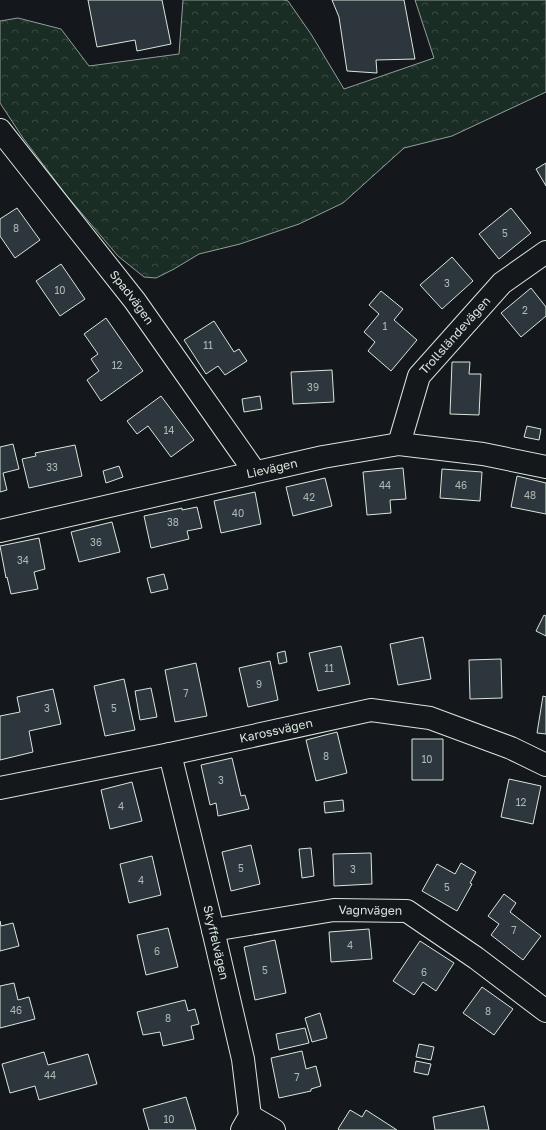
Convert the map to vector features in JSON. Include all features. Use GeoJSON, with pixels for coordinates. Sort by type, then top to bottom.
{"type":"FeatureCollection","features":[{"type":"Feature","properties":{"kind":"street","name":"Spadvägen"},"geometry":{"type":"LineString","coordinates":[[0,130],[135,301],[255,472]]}},
{"type":"Feature","properties":{"kind":"street","name":"Trollsländevägen"},"geometry":{"type":"LineString","coordinates":[[399,444],[419,376],[502,283],[546,252]]}},
{"type":"Feature","properties":{"kind":"street","name":"Lievägen"},"geometry":{"type":"LineString","coordinates":[[0,531],[323,457],[399,444],[483,454],[546,467]]}},
{"type":"Feature","properties":{"kind":"street","name":"Karossvägen"},"geometry":{"type":"LineString","coordinates":[[0,788],[170,754],[371,710],[430,718],[511,748],[546,765]]}},
{"type":"Feature","properties":{"kind":"street","name":"Skyffelvägen"},"geometry":{"type":"LineString","coordinates":[[170,754],[243,1059],[246,1123]]}},
{"type":"Feature","properties":{"kind":"street","name":"Vagnvägen"},"geometry":{"type":"LineString","coordinates":[[213,930],[334,910],[407,911],[476,958],[546,1011]]}},
{"type":"Feature","properties":{"kind":"street"},"geometry":{"type":"LineString","coordinates":[[246,1123],[274,1130]]}},
{"type":"Feature","properties":{"kind":"green space"},"geometry":{"type":"Polygon","coordinates":[[[183,0],[288,1],[311,34],[344,89],[434,58],[415,0],[546,0],[546,92],[452,136],[404,148],[343,203],[299,224],[240,244],[199,254],[156,278],[144,277],[118,256],[67,196],[23,138],[0,103],[0,21],[18,18],[61,29],[89,66],[179,54],[183,0]]]}},
{"type":"Feature","properties":{"kind":"building"},"geometry":{"type":"Polygon","coordinates":[[[88,0],[162,0],[171,44],[137,51],[135,40],[97,47],[88,0]]]}},
{"type":"Feature","properties":{"kind":"building"},"geometry":{"type":"Polygon","coordinates":[[[332,0],[404,0],[415,59],[376,60],[377,73],[347,71],[339,17],[332,0]]]}},
{"type":"Feature","properties":{"kind":"building"},"geometry":{"type":"Polygon","coordinates":[[[546,163],[546,186],[536,169],[546,163]]]}},
{"type":"Feature","properties":{"kind":"building"},"geometry":{"type":"Polygon","coordinates":[[[17,208],[40,240],[15,258],[0,236],[0,219],[17,208]]]}},
{"type":"Feature","properties":{"kind":"building"},"geometry":{"type":"Polygon","coordinates":[[[511,208],[531,233],[499,259],[479,234],[511,208]]]}},
{"type":"Feature","properties":{"kind":"building"},"geometry":{"type":"Polygon","coordinates":[[[452,257],[473,281],[442,309],[420,285],[452,257]]]}},
{"type":"Feature","properties":{"kind":"building"},"geometry":{"type":"Polygon","coordinates":[[[61,264],[85,299],[60,316],[36,281],[61,264]]]}},
{"type":"Feature","properties":{"kind":"building"},"geometry":{"type":"Polygon","coordinates":[[[531,288],[546,307],[546,316],[521,337],[501,313],[531,288]]]}},
{"type":"Feature","properties":{"kind":"building"},"geometry":{"type":"Polygon","coordinates":[[[381,291],[403,309],[394,320],[417,340],[391,371],[368,351],[375,342],[364,332],[379,314],[369,305],[381,291]]]}},
{"type":"Feature","properties":{"kind":"building"},"geometry":{"type":"Polygon","coordinates":[[[106,318],[143,371],[101,401],[87,380],[99,371],[91,359],[98,354],[84,334],[106,318]]]}},
{"type":"Feature","properties":{"kind":"building"},"geometry":{"type":"Polygon","coordinates":[[[214,321],[234,352],[239,349],[247,361],[225,375],[218,366],[206,374],[184,340],[214,321]]]}},
{"type":"Feature","properties":{"kind":"building"},"geometry":{"type":"Polygon","coordinates":[[[452,362],[470,362],[469,374],[481,374],[479,415],[450,414],[452,362]]]}},
{"type":"Feature","properties":{"kind":"building"},"geometry":{"type":"Polygon","coordinates":[[[332,370],[334,402],[293,404],[291,372],[332,370]]]}},
{"type":"Feature","properties":{"kind":"building"},"geometry":{"type":"Polygon","coordinates":[[[161,396],[194,440],[171,457],[148,426],[137,434],[127,421],[161,396]]]}},
{"type":"Feature","properties":{"kind":"building"},"geometry":{"type":"Polygon","coordinates":[[[260,396],[262,409],[244,412],[242,399],[260,396]]]}},
{"type":"Feature","properties":{"kind":"building"},"geometry":{"type":"Polygon","coordinates":[[[527,426],[541,429],[539,440],[524,437],[527,426]]]}},
{"type":"Feature","properties":{"kind":"building"},"geometry":{"type":"Polygon","coordinates":[[[13,444],[19,469],[3,473],[7,490],[0,492],[0,447],[13,444]]]}},
{"type":"Feature","properties":{"kind":"building"},"geometry":{"type":"Polygon","coordinates":[[[75,445],[82,476],[29,488],[22,459],[36,456],[35,453],[75,445]]]}},
{"type":"Feature","properties":{"kind":"building"},"geometry":{"type":"Polygon","coordinates":[[[119,466],[123,477],[106,483],[103,471],[119,466]]]}},
{"type":"Feature","properties":{"kind":"building"},"geometry":{"type":"Polygon","coordinates":[[[403,468],[406,499],[390,500],[391,513],[367,515],[363,472],[403,468]]]}},
{"type":"Feature","properties":{"kind":"building"},"geometry":{"type":"Polygon","coordinates":[[[442,469],[482,472],[480,501],[440,498],[442,469]]]}},
{"type":"Feature","properties":{"kind":"building"},"geometry":{"type":"Polygon","coordinates":[[[517,476],[546,483],[546,514],[511,507],[517,476]]]}},
{"type":"Feature","properties":{"kind":"building"},"geometry":{"type":"Polygon","coordinates":[[[325,478],[332,506],[293,516],[286,487],[325,478]]]}},
{"type":"Feature","properties":{"kind":"building"},"geometry":{"type":"Polygon","coordinates":[[[255,492],[261,524],[221,533],[214,501],[255,492]]]}},
{"type":"Feature","properties":{"kind":"building"},"geometry":{"type":"Polygon","coordinates":[[[197,507],[202,528],[187,531],[189,539],[151,548],[144,516],[182,508],[182,510],[197,507]]]}},
{"type":"Feature","properties":{"kind":"building"},"geometry":{"type":"Polygon","coordinates":[[[112,522],[120,552],[79,562],[71,532],[112,522]]]}},
{"type":"Feature","properties":{"kind":"building"},"geometry":{"type":"Polygon","coordinates":[[[39,538],[45,569],[34,572],[38,589],[11,594],[7,577],[6,578],[0,546],[39,538]]]}},
{"type":"Feature","properties":{"kind":"building"},"geometry":{"type":"Polygon","coordinates":[[[164,574],[168,589],[151,593],[147,578],[164,574]]]}},
{"type":"Feature","properties":{"kind":"building"},"geometry":{"type":"Polygon","coordinates":[[[544,615],[546,616],[546,636],[536,631],[544,615]]]}},
{"type":"Feature","properties":{"kind":"building"},"geometry":{"type":"Polygon","coordinates":[[[423,637],[431,679],[398,685],[390,644],[423,637]]]}},
{"type":"Feature","properties":{"kind":"building"},"geometry":{"type":"Polygon","coordinates":[[[341,646],[350,684],[318,691],[309,653],[341,646]]]}},
{"type":"Feature","properties":{"kind":"building"},"geometry":{"type":"Polygon","coordinates":[[[285,651],[287,662],[279,664],[277,653],[285,651]]]}},
{"type":"Feature","properties":{"kind":"building"},"geometry":{"type":"Polygon","coordinates":[[[501,659],[502,698],[470,699],[469,660],[501,659]]]}},
{"type":"Feature","properties":{"kind":"building"},"geometry":{"type":"Polygon","coordinates":[[[270,661],[278,700],[248,707],[239,668],[270,661]]]}},
{"type":"Feature","properties":{"kind":"building"},"geometry":{"type":"Polygon","coordinates":[[[196,663],[207,716],[175,722],[165,670],[196,663]]]}},
{"type":"Feature","properties":{"kind":"building"},"geometry":{"type":"Polygon","coordinates":[[[124,679],[135,730],[105,736],[94,686],[124,679]]]}},
{"type":"Feature","properties":{"kind":"building"},"geometry":{"type":"Polygon","coordinates":[[[151,688],[157,717],[140,720],[135,691],[151,688]]]}},
{"type":"Feature","properties":{"kind":"building"},"geometry":{"type":"Polygon","coordinates":[[[53,689],[61,724],[29,731],[33,752],[0,760],[0,716],[20,712],[17,697],[53,689]]]}},
{"type":"Feature","properties":{"kind":"building"},"geometry":{"type":"Polygon","coordinates":[[[543,696],[546,697],[546,734],[537,733],[543,696]]]}},
{"type":"Feature","properties":{"kind":"building"},"geometry":{"type":"Polygon","coordinates":[[[337,732],[347,773],[316,781],[306,740],[337,732]]]}},
{"type":"Feature","properties":{"kind":"building"},"geometry":{"type":"Polygon","coordinates":[[[412,739],[443,739],[443,780],[412,780],[412,739]]]}},
{"type":"Feature","properties":{"kind":"building"},"geometry":{"type":"Polygon","coordinates":[[[232,758],[241,796],[245,795],[249,809],[218,816],[216,803],[210,805],[201,765],[232,758]]]}},
{"type":"Feature","properties":{"kind":"building"},"geometry":{"type":"Polygon","coordinates":[[[509,779],[541,786],[533,824],[501,817],[509,779]]]}},
{"type":"Feature","properties":{"kind":"building"},"geometry":{"type":"Polygon","coordinates":[[[132,782],[142,821],[110,829],[101,790],[132,782]]]}},
{"type":"Feature","properties":{"kind":"building"},"geometry":{"type":"Polygon","coordinates":[[[343,800],[344,811],[325,813],[324,802],[343,800]]]}},
{"type":"Feature","properties":{"kind":"building"},"geometry":{"type":"Polygon","coordinates":[[[251,845],[260,884],[231,891],[222,852],[251,845]]]}},
{"type":"Feature","properties":{"kind":"building"},"geometry":{"type":"Polygon","coordinates":[[[311,848],[314,876],[302,878],[299,849],[311,848]]]}},
{"type":"Feature","properties":{"kind":"building"},"geometry":{"type":"Polygon","coordinates":[[[371,853],[372,884],[334,886],[333,854],[371,853]]]}},
{"type":"Feature","properties":{"kind":"building"},"geometry":{"type":"Polygon","coordinates":[[[152,856],[161,895],[129,903],[120,864],[152,856]]]}},
{"type":"Feature","properties":{"kind":"building"},"geometry":{"type":"Polygon","coordinates":[[[461,863],[476,872],[470,883],[472,884],[457,911],[422,891],[437,864],[455,874],[461,863]]]}},
{"type":"Feature","properties":{"kind":"building"},"geometry":{"type":"Polygon","coordinates":[[[504,894],[516,903],[510,912],[541,936],[523,960],[491,935],[499,924],[488,916],[504,894]]]}},
{"type":"Feature","properties":{"kind":"building"},"geometry":{"type":"Polygon","coordinates":[[[0,921],[1,926],[13,923],[19,946],[0,951],[0,921]]]}},
{"type":"Feature","properties":{"kind":"building"},"geometry":{"type":"Polygon","coordinates":[[[168,928],[178,967],[146,975],[137,935],[168,928]]]}},
{"type":"Feature","properties":{"kind":"building"},"geometry":{"type":"Polygon","coordinates":[[[369,929],[372,959],[331,962],[329,932],[369,929]]]}},
{"type":"Feature","properties":{"kind":"building"},"geometry":{"type":"Polygon","coordinates":[[[275,940],[286,993],[255,1000],[244,947],[275,940]]]}},
{"type":"Feature","properties":{"kind":"building"},"geometry":{"type":"Polygon","coordinates":[[[420,941],[454,963],[436,991],[423,982],[414,995],[393,981],[420,941]]]}},
{"type":"Feature","properties":{"kind":"building"},"geometry":{"type":"Polygon","coordinates":[[[14,983],[18,1000],[29,997],[35,1019],[0,1028],[0,986],[14,983]]]}},
{"type":"Feature","properties":{"kind":"building"},"geometry":{"type":"Polygon","coordinates":[[[482,987],[513,1009],[494,1035],[463,1013],[482,987]]]}},
{"type":"Feature","properties":{"kind":"building"},"geometry":{"type":"Polygon","coordinates":[[[185,1000],[188,1011],[195,1009],[199,1024],[191,1026],[194,1039],[163,1046],[160,1032],[143,1035],[137,1012],[185,1000]]]}},
{"type":"Feature","properties":{"kind":"building"},"geometry":{"type":"Polygon","coordinates":[[[320,1013],[327,1038],[312,1042],[305,1018],[320,1013]]]}},
{"type":"Feature","properties":{"kind":"building"},"geometry":{"type":"Polygon","coordinates":[[[305,1028],[309,1043],[279,1050],[276,1034],[305,1028]]]}},
{"type":"Feature","properties":{"kind":"building"},"geometry":{"type":"Polygon","coordinates":[[[419,1044],[434,1047],[431,1060],[416,1057],[419,1044]]]}},
{"type":"Feature","properties":{"kind":"building"},"geometry":{"type":"Polygon","coordinates":[[[302,1051],[306,1069],[316,1066],[321,1086],[311,1089],[311,1091],[279,1098],[271,1058],[302,1051]]]}},
{"type":"Feature","properties":{"kind":"building"},"geometry":{"type":"Polygon","coordinates":[[[44,1052],[48,1065],[88,1054],[97,1084],[39,1100],[35,1086],[10,1093],[2,1064],[44,1052]]]}},
{"type":"Feature","properties":{"kind":"building"},"geometry":{"type":"Polygon","coordinates":[[[416,1061],[431,1064],[428,1075],[414,1072],[416,1061]]]}},
{"type":"Feature","properties":{"kind":"building"},"geometry":{"type":"Polygon","coordinates":[[[186,1097],[196,1130],[149,1130],[143,1109],[186,1097]]]}},
{"type":"Feature","properties":{"kind":"building"},"geometry":{"type":"Polygon","coordinates":[[[484,1106],[489,1130],[435,1130],[433,1117],[484,1106]]]}},
{"type":"Feature","properties":{"kind":"building"},"geometry":{"type":"Polygon","coordinates":[[[350,1110],[362,1117],[366,1110],[397,1130],[339,1130],[338,1129],[350,1110]]]}}]}
